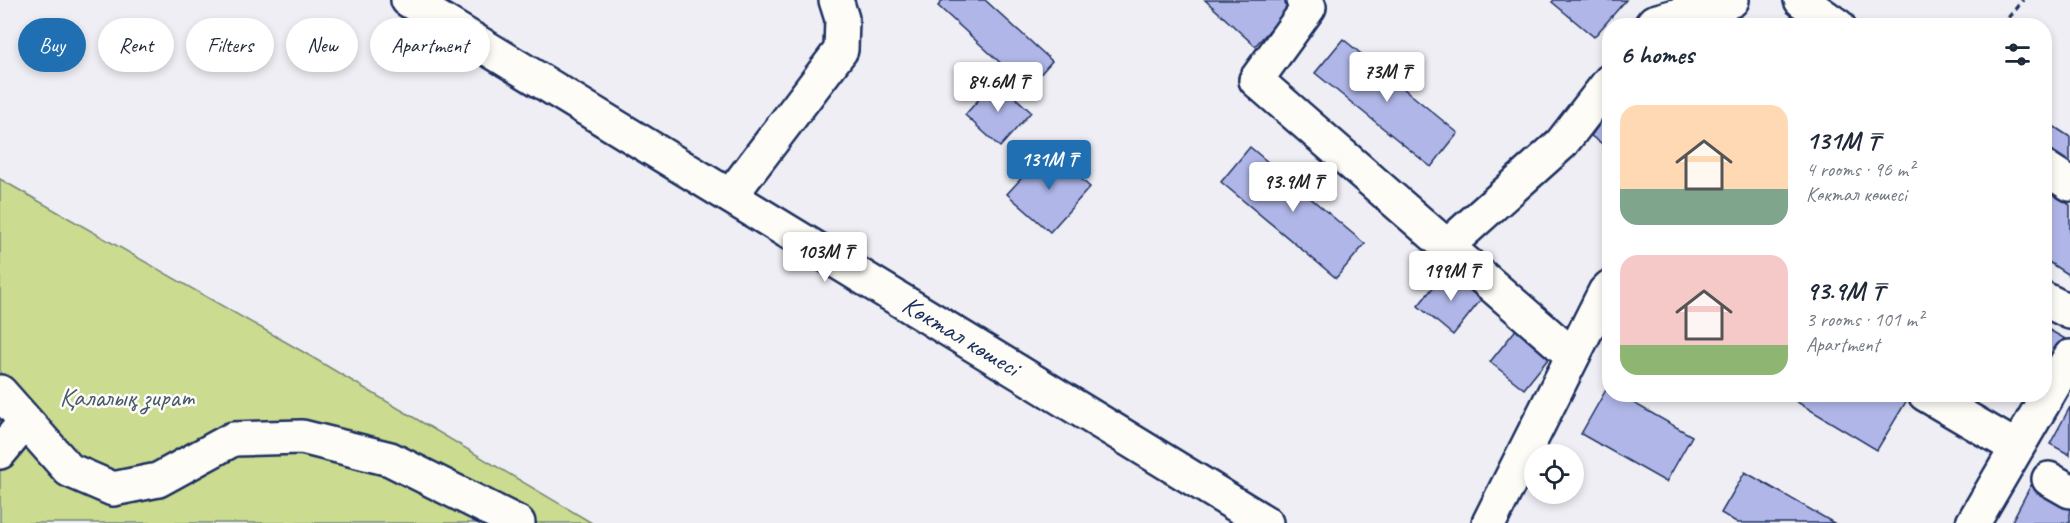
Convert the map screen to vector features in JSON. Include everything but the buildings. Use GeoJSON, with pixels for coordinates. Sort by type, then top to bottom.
{"type":"FeatureCollection","features":[{"type":"Feature","properties":{"kind":"street","name":"Көктал көшесі"},"geometry":{"type":"LineString","coordinates":[[408,0],[1266,523]]}},
{"type":"Feature","properties":{"kind":"street"},"geometry":{"type":"LineString","coordinates":[[731,195],[841,50],[842,19],[836,0]]}},
{"type":"Feature","properties":{"kind":"street"},"geometry":{"type":"LineString","coordinates":[[1303,0],[1309,7],[1256,80],[1573,356]]}},
{"type":"Feature","properties":{"kind":"street"},"geometry":{"type":"LineString","coordinates":[[1668,18],[1732,0]]}},
{"type":"Feature","properties":{"kind":"street"},"geometry":{"type":"LineString","coordinates":[[1802,0],[1827,18]]}},
{"type":"Feature","properties":{"kind":"street"},"geometry":{"type":"LineString","coordinates":[[1446,247],[1561,144],[1602,91]]}},
{"type":"Feature","properties":{"kind":"street"},"geometry":{"type":"LineString","coordinates":[[2052,172],[2070,184]]}},
{"type":"Feature","properties":{"kind":"street"},"geometry":{"type":"LineString","coordinates":[[1489,523],[1602,302]]}},
{"type":"Feature","properties":{"kind":"street"},"geometry":{"type":"LineString","coordinates":[[2052,303],[2070,312]]}},
{"type":"Feature","properties":{"kind":"street"},"geometry":{"type":"LineString","coordinates":[[2052,388],[2070,357]]}},
{"type":"Feature","properties":{"kind":"street"},"geometry":{"type":"LineString","coordinates":[[0,392],[69,470],[113,489],[158,480],[233,439],[303,437],[390,459],[518,523]]}},
{"type":"Feature","properties":{"kind":"street"},"geometry":{"type":"LineString","coordinates":[[1939,402],[2017,448]]}},
{"type":"Feature","properties":{"kind":"street"},"geometry":{"type":"LineString","coordinates":[[1972,523],[2044,402]]}},
{"type":"Feature","properties":{"kind":"street"},"geometry":{"type":"LineString","coordinates":[[0,452],[25,422]]}},
{"type":"Feature","properties":{"kind":"path"},"geometry":{"type":"LineString","coordinates":[[2008,18],[2023,0]]}},
{"type":"Feature","properties":{"kind":"green space","name":"Қалалық зират"},"geometry":{"type":"Polygon","coordinates":[[[0,179],[305,353],[592,523],[0,523],[0,179]]]}}]}
